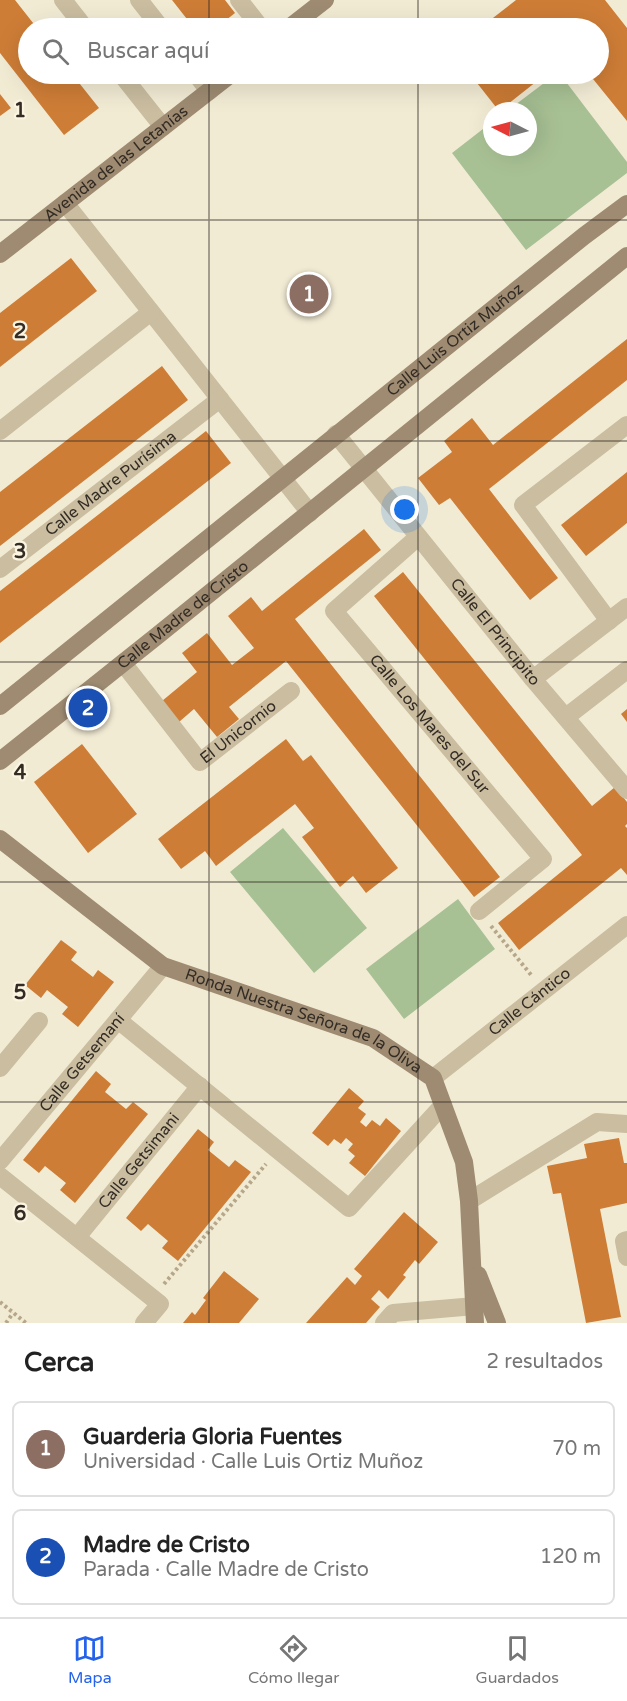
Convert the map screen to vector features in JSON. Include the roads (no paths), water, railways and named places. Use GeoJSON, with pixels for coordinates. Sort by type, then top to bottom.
{"type":"FeatureCollection","features":[{"type":"Feature","properties":{"kind":"street"},"geometry":{"type":"LineString","coordinates":[[63,0],[77,18]]}},
{"type":"Feature","properties":{"kind":"street"},"geometry":{"type":"LineString","coordinates":[[140,0],[154,18]]}},
{"type":"Feature","properties":{"kind":"street"},"geometry":{"type":"LineString","coordinates":[[239,0],[253,18]]}},
{"type":"Feature","properties":{"kind":"street"},"geometry":{"type":"LineString","coordinates":[[302,18],[325,0]]}},
{"type":"Feature","properties":{"kind":"street"},"geometry":{"type":"LineString","coordinates":[[129,84],[163,127]]}},
{"type":"Feature","properties":{"kind":"street"},"geometry":{"type":"LineString","coordinates":[[204,84],[209,90]]}},
{"type":"Feature","properties":{"kind":"street","name":"Avenida de las Letanías"},"geometry":{"type":"LineString","coordinates":[[0,254],[217,84]]}},
{"type":"Feature","properties":{"kind":"street"},"geometry":{"type":"LineString","coordinates":[[65,203],[310,513],[365,471],[627,256]]}},
{"type":"Feature","properties":{"kind":"street","name":"Calle Luis Ortiz Muñoz"},"geometry":{"type":"LineString","coordinates":[[282,477],[627,204]]}},
{"type":"Feature","properties":{"kind":"street"},"geometry":{"type":"LineString","coordinates":[[0,432],[151,312]]}},
{"type":"Feature","properties":{"kind":"street","name":"Calle Madre Purísima"},"geometry":{"type":"LineString","coordinates":[[0,569],[220,399]]}},
{"type":"Feature","properties":{"kind":"street"},"geometry":{"type":"LineString","coordinates":[[609,621],[524,505],[627,425]]}},
{"type":"Feature","properties":{"kind":"street","name":"Calle El Principito"},"geometry":{"type":"LineString","coordinates":[[336,434],[533,679],[627,790]]}},
{"type":"Feature","properties":{"kind":"street"},"geometry":{"type":"LineString","coordinates":[[0,706],[282,477]]}},
{"type":"Feature","properties":{"kind":"street","name":"Calle Madre de Cristo"},"geometry":{"type":"LineString","coordinates":[[0,761],[310,513]]}},
{"type":"Feature","properties":{"kind":"street","name":"Calle Los Mares del Sur"},"geometry":{"type":"LineString","coordinates":[[418,537],[334,611],[543,859],[479,912]]}},
{"type":"Feature","properties":{"kind":"street"},"geometry":{"type":"LineString","coordinates":[[533,679],[627,607]]}},
{"type":"Feature","properties":{"kind":"street","name":"El Unicornio"},"geometry":{"type":"LineString","coordinates":[[123,663],[200,762],[291,691]]}},
{"type":"Feature","properties":{"kind":"street"},"geometry":{"type":"LineString","coordinates":[[566,717],[627,670]]}},
{"type":"Feature","properties":{"kind":"street","name":"Ronda Nuestra Señora de la Oliva"},"geometry":{"type":"LineString","coordinates":[[0,839],[163,966],[373,1038],[433,1078],[464,1162],[473,1262],[475,1315]]}},
{"type":"Feature","properties":{"kind":"street","name":"Calle Cántico"},"geometry":{"type":"LineString","coordinates":[[433,1078],[627,925]]}},
{"type":"Feature","properties":{"kind":"street","name":"Calle Getsemaní"},"geometry":{"type":"LineString","coordinates":[[0,1161],[163,966]]}},
{"type":"Feature","properties":{"kind":"street"},"geometry":{"type":"LineString","coordinates":[[118,1020],[349,1208],[443,1105]]}},
{"type":"Feature","properties":{"kind":"street"},"geometry":{"type":"LineString","coordinates":[[0,1068],[39,1022]]}},
{"type":"Feature","properties":{"kind":"street","name":"Calle Getsimani"},"geometry":{"type":"LineString","coordinates":[[77,1237],[200,1086]]}},
{"type":"Feature","properties":{"kind":"street"},"geometry":{"type":"LineString","coordinates":[[468,1201],[597,1122],[627,1124]]}},
{"type":"Feature","properties":{"kind":"street"},"geometry":{"type":"LineString","coordinates":[[0,1176],[160,1304],[144,1323]]}},
{"type":"Feature","properties":{"kind":"street"},"geometry":{"type":"LineString","coordinates":[[627,1240],[624,1241],[627,1257]]}},
{"type":"Feature","properties":{"kind":"street"},"geometry":{"type":"LineString","coordinates":[[473,1262],[497,1323]]}},
{"type":"Feature","properties":{"kind":"street"},"geometry":{"type":"LineString","coordinates":[[384,1323],[393,1313],[425,1317],[475,1315]]}},
{"type":"Feature","properties":{"kind":"place","name":"Guarderia Gloria Fuentes"},"geometry":{"type":"Point","coordinates":[309,294]}},
{"type":"Feature","properties":{"kind":"place","name":"Madre de Cristo"},"geometry":{"type":"Point","coordinates":[88,708]}}]}
